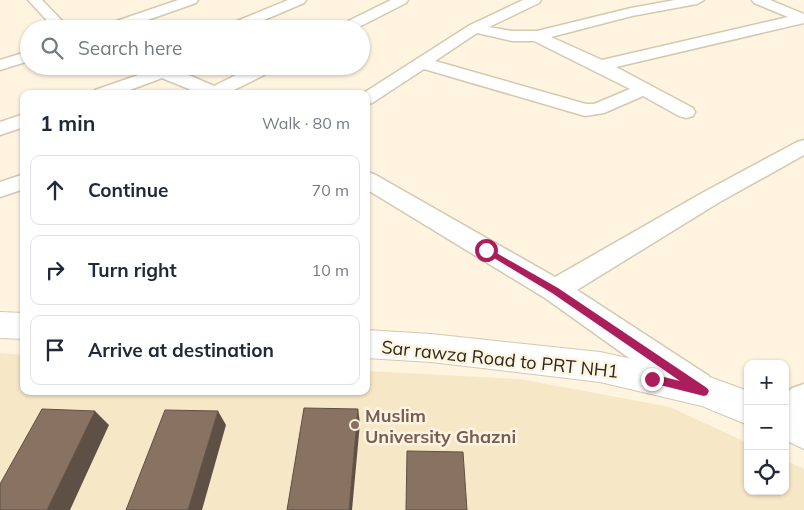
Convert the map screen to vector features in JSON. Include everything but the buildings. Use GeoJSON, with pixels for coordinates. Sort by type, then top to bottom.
{"type":"FeatureCollection","features":[{"type":"Feature","properties":{"kind":"main road"},"geometry":{"type":"LineString","coordinates":[[0,324],[20,326]]}},
{"type":"Feature","properties":{"kind":"main road","name":"Sar rawza Road to PRT NH1"},"geometry":{"type":"LineString","coordinates":[[370,344],[431,348],[600,367],[704,391],[744,406]]}},
{"type":"Feature","properties":{"kind":"main road"},"geometry":{"type":"LineString","coordinates":[[789,423],[804,430]]}},
{"type":"Feature","properties":{"kind":"street"},"geometry":{"type":"LineString","coordinates":[[37,2],[58,0]]}},
{"type":"Feature","properties":{"kind":"street"},"geometry":{"type":"LineString","coordinates":[[133,20],[191,0]]}},
{"type":"Feature","properties":{"kind":"street"},"geometry":{"type":"LineString","coordinates":[[251,20],[299,0]]}},
{"type":"Feature","properties":{"kind":"street"},"geometry":{"type":"LineString","coordinates":[[361,20],[401,0]]}},
{"type":"Feature","properties":{"kind":"street"},"geometry":{"type":"LineString","coordinates":[[370,96],[474,28],[534,0]]}},
{"type":"Feature","properties":{"kind":"street"},"geometry":{"type":"LineString","coordinates":[[474,28],[512,36],[537,36],[631,12],[697,0]]}},
{"type":"Feature","properties":{"kind":"street"},"geometry":{"type":"LineString","coordinates":[[758,0],[803,19]]}},
{"type":"Feature","properties":{"kind":"street"},"geometry":{"type":"LineString","coordinates":[[37,2],[54,20]]}},
{"type":"Feature","properties":{"kind":"street"},"geometry":{"type":"LineString","coordinates":[[599,66],[803,19]]}},
{"type":"Feature","properties":{"kind":"street"},"geometry":{"type":"LineString","coordinates":[[537,36],[686,112]]}},
{"type":"Feature","properties":{"kind":"street"},"geometry":{"type":"LineString","coordinates":[[0,65],[20,59]]}},
{"type":"Feature","properties":{"kind":"street"},"geometry":{"type":"LineString","coordinates":[[422,63],[586,110],[597,109],[644,89]]}},
{"type":"Feature","properties":{"kind":"street"},"geometry":{"type":"LineString","coordinates":[[112,90],[155,75]]}},
{"type":"Feature","properties":{"kind":"street"},"geometry":{"type":"LineString","coordinates":[[168,75],[208,90]]}},
{"type":"Feature","properties":{"kind":"street"},"geometry":{"type":"LineString","coordinates":[[221,90],[250,75]]}},
{"type":"Feature","properties":{"kind":"street"},"geometry":{"type":"LineString","coordinates":[[0,129],[20,122]]}},
{"type":"Feature","properties":{"kind":"street"},"geometry":{"type":"LineString","coordinates":[[555,290],[710,198],[804,146]]}},
{"type":"Feature","properties":{"kind":"street"},"geometry":{"type":"LineString","coordinates":[[370,181],[555,290],[704,391]]}},
{"type":"Feature","properties":{"kind":"street"},"geometry":{"type":"LineString","coordinates":[[0,190],[20,182]]}},
{"type":"Feature","properties":{"kind":"street"},"geometry":{"type":"LineString","coordinates":[[789,416],[804,399]]}},
{"type":"Feature","properties":{"kind":"shaded area","name":"Muslim University Ghazni"},"geometry":{"type":"Polygon","coordinates":[[[0,353],[20,355],[20,395],[370,395],[370,371],[520,379],[670,407],[744,441],[744,495],[789,495],[789,462],[804,469],[804,510],[0,510],[0,353]]]}},
{"type":"Feature","properties":{"kind":"place","name":"Muslim University Ghazni"},"geometry":{"type":"Point","coordinates":[355,425]}},
{"type":"Feature","properties":{"kind":"route"},"geometry":{"type":"LineString","coordinates":[[486,250],[555,290],[704,391],[652,379]]}}]}
